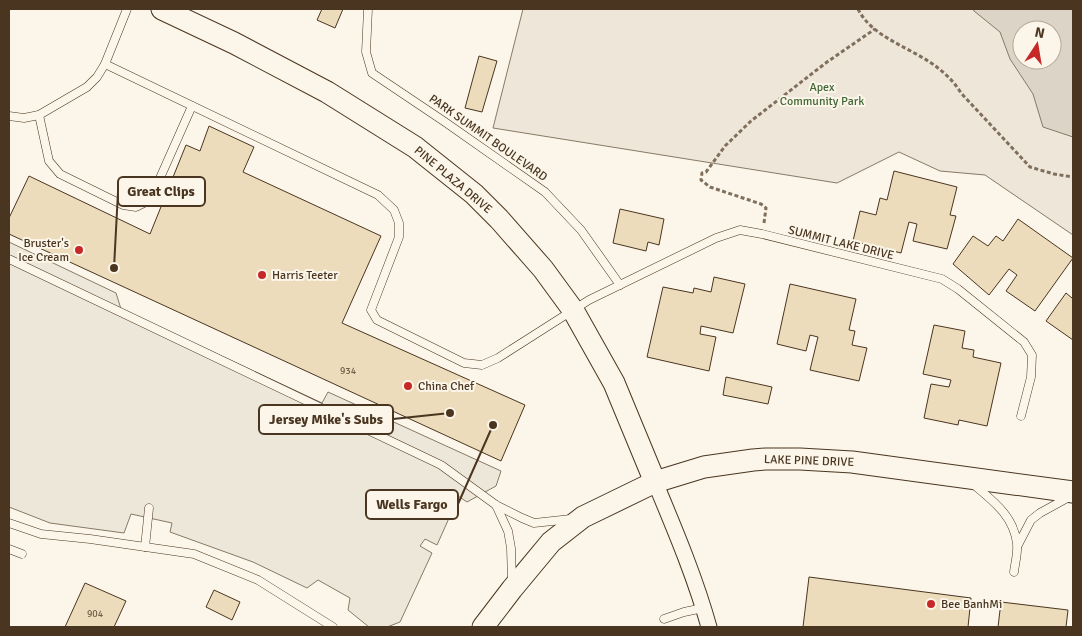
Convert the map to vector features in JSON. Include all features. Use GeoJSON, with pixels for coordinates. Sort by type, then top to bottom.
{"type":"FeatureCollection","features":[{"type":"Feature","properties":{"kind":"street","name":"PINE PLAZA DRIVE"},"geometry":{"type":"LineString","coordinates":[[162,9],[234,43],[327,92],[415,147],[474,194],[543,269],[573,310],[614,383],[655,482]]}},
{"type":"Feature","properties":{"kind":"street","name":"LAKE PINE DRIVE"},"geometry":{"type":"LineString","coordinates":[[483,627],[552,542],[582,517],[655,482],[704,467],[752,460],[800,458],[852,462],[1073,493]]}},
{"type":"Feature","properties":{"kind":"street"},"geometry":{"type":"LineString","coordinates":[[655,482],[680,541],[708,627]]}},
{"type":"Feature","properties":{"kind":"lane"},"geometry":{"type":"LineString","coordinates":[[9,116],[24,118],[40,115],[87,86],[97,77],[105,64],[127,9]]}},
{"type":"Feature","properties":{"kind":"lane","name":"PARK SUMMIT BOULEVARD"},"geometry":{"type":"LineString","coordinates":[[368,9],[366,52],[372,73],[545,192],[581,230],[620,285]]}},
{"type":"Feature","properties":{"kind":"lane"},"geometry":{"type":"LineString","coordinates":[[40,115],[49,161],[60,174],[123,204],[136,207],[148,200],[156,187],[192,106],[105,64]]}},
{"type":"Feature","properties":{"kind":"lane","name":"SUMMIT LAKE DRIVE"},"geometry":{"type":"LineString","coordinates":[[192,106],[378,195],[394,210],[399,223],[399,237],[371,310],[377,320],[464,363],[482,365],[498,358],[589,300],[716,238],[740,230],[942,279],[958,289],[1024,342],[1032,355],[1030,377],[1022,416]]}},
{"type":"Feature","properties":{"kind":"lane"},"geometry":{"type":"LineString","coordinates":[[9,259],[441,465],[496,505],[522,518],[534,523],[582,517]]}},
{"type":"Feature","properties":{"kind":"lane"},"geometry":{"type":"LineString","coordinates":[[966,478],[999,506],[1008,517],[1018,545]]}},
{"type":"Feature","properties":{"kind":"lane"},"geometry":{"type":"LineString","coordinates":[[1014,572],[1018,545],[1032,520],[1040,512],[1073,493]]}},
{"type":"Feature","properties":{"kind":"lane"},"geometry":{"type":"LineString","coordinates":[[496,505],[508,531],[511,548],[512,590]]}},
{"type":"Feature","properties":{"kind":"lane"},"geometry":{"type":"LineString","coordinates":[[145,547],[149,508]]}},
{"type":"Feature","properties":{"kind":"lane"},"geometry":{"type":"LineString","coordinates":[[9,523],[41,534],[194,554],[258,580],[333,627]]}},
{"type":"Feature","properties":{"kind":"lane"},"geometry":{"type":"LineString","coordinates":[[9,549],[22,554]]}},
{"type":"Feature","properties":{"kind":"lane"},"geometry":{"type":"LineString","coordinates":[[664,619],[703,608]]}},
{"type":"Feature","properties":{"kind":"path"},"geometry":{"type":"LineString","coordinates":[[858,9],[861,16],[875,29],[937,67],[955,84],[961,93],[1030,167],[1073,177]]}},
{"type":"Feature","properties":{"kind":"path"},"geometry":{"type":"LineString","coordinates":[[762,234],[766,208],[761,204],[710,187],[701,180],[702,173],[706,172],[725,146],[751,121],[847,47],[875,29]]}},
{"type":"Feature","properties":{"kind":"green space","name":"Apex Community Park"},"geometry":{"type":"Polygon","coordinates":[[[523,9],[1073,9],[1073,235],[985,175],[940,171],[899,152],[837,183],[493,128],[523,9]]]}},
{"type":"Feature","properties":{"kind":"shaded area"},"geometry":{"type":"Polygon","coordinates":[[[973,9],[1073,9],[1073,137],[1043,127],[1033,94],[1017,70],[1062,70],[1062,20],[1012,20],[1012,62],[1000,32],[973,9]]]}},
{"type":"Feature","properties":{"kind":"shaded area"},"geometry":{"type":"Polygon","coordinates":[[[9,242],[116,293],[121,309],[322,403],[328,392],[501,471],[496,486],[467,502],[452,492],[445,495],[450,506],[454,507],[437,545],[425,539],[420,546],[432,553],[400,622],[387,627],[369,627],[348,610],[350,598],[318,580],[307,588],[253,562],[170,532],[172,523],[131,514],[124,533],[50,523],[9,507],[9,242]]]}},
{"type":"Feature","properties":{"kind":"building"},"geometry":{"type":"Polygon","coordinates":[[[322,9],[343,9],[335,28],[317,20],[322,9]]]}},
{"type":"Feature","properties":{"kind":"building"},"geometry":{"type":"Polygon","coordinates":[[[479,56],[497,61],[482,112],[465,108],[479,56]]]}},
{"type":"Feature","properties":{"kind":"building"},"geometry":{"type":"Polygon","coordinates":[[[209,126],[254,147],[243,172],[381,236],[342,323],[525,405],[501,461],[9,234],[9,218],[29,176],[150,234],[186,145],[200,151],[209,126]]]}},
{"type":"Feature","properties":{"kind":"building"},"geometry":{"type":"Polygon","coordinates":[[[894,171],[957,187],[950,215],[956,216],[947,249],[913,241],[917,224],[909,222],[901,253],[853,241],[860,211],[876,215],[880,198],[887,200],[894,171]]]}},
{"type":"Feature","properties":{"kind":"building"},"geometry":{"type":"Polygon","coordinates":[[[620,209],[664,219],[659,245],[648,242],[646,251],[613,243],[620,209]]]}},
{"type":"Feature","properties":{"kind":"building"},"geometry":{"type":"Polygon","coordinates":[[[1018,219],[1073,258],[1035,311],[1006,291],[1017,275],[1009,269],[989,295],[953,264],[973,236],[988,246],[996,236],[1003,241],[1018,219]]]}},
{"type":"Feature","properties":{"kind":"building"},"geometry":{"type":"Polygon","coordinates":[[[714,277],[745,284],[733,333],[701,326],[700,334],[716,337],[709,371],[647,357],[663,287],[693,293],[694,288],[711,292],[714,277]]]}},
{"type":"Feature","properties":{"kind":"building"},"geometry":{"type":"Polygon","coordinates":[[[790,284],[856,299],[849,330],[855,331],[852,345],[867,348],[859,381],[810,370],[818,337],[810,335],[806,351],[777,344],[790,284]]]}},
{"type":"Feature","properties":{"kind":"building"},"geometry":{"type":"Polygon","coordinates":[[[1066,293],[1072,298],[1073,296],[1073,340],[1046,321],[1066,293]]]}},
{"type":"Feature","properties":{"kind":"building"},"geometry":{"type":"Polygon","coordinates":[[[934,325],[965,331],[962,348],[974,350],[973,357],[1001,363],[987,426],[959,420],[958,425],[924,418],[931,384],[949,387],[951,380],[923,374],[934,325]]]}},
{"type":"Feature","properties":{"kind":"building"},"geometry":{"type":"Polygon","coordinates":[[[726,377],[772,387],[768,404],[723,395],[726,377]]]}},
{"type":"Feature","properties":{"kind":"building"},"geometry":{"type":"Polygon","coordinates":[[[809,577],[971,598],[968,627],[803,627],[809,577]]]}},
{"type":"Feature","properties":{"kind":"building"},"geometry":{"type":"Polygon","coordinates":[[[85,583],[126,601],[114,627],[65,627],[85,583]]]}},
{"type":"Feature","properties":{"kind":"building"},"geometry":{"type":"Polygon","coordinates":[[[214,590],[240,602],[232,620],[206,607],[214,590]]]}},
{"type":"Feature","properties":{"kind":"building"},"geometry":{"type":"Polygon","coordinates":[[[1001,602],[1068,610],[1066,627],[998,627],[1001,602]]]}},
{"type":"Feature","properties":{"kind":"place","name":"Bruster's Ice Cream"},"geometry":{"type":"Point","coordinates":[79,250]}},
{"type":"Feature","properties":{"kind":"place","name":"Great Clips"},"geometry":{"type":"Point","coordinates":[114,268]}},
{"type":"Feature","properties":{"kind":"place","name":"Harris Teeter"},"geometry":{"type":"Point","coordinates":[262,275]}},
{"type":"Feature","properties":{"kind":"place","name":"China Chef"},"geometry":{"type":"Point","coordinates":[408,386]}},
{"type":"Feature","properties":{"kind":"place","name":"Jersey Mike's Subs"},"geometry":{"type":"Point","coordinates":[450,413]}},
{"type":"Feature","properties":{"kind":"place","name":"Wells Fargo"},"geometry":{"type":"Point","coordinates":[493,425]}},
{"type":"Feature","properties":{"kind":"place","name":"Bee BanhMi"},"geometry":{"type":"Point","coordinates":[931,604]}}]}
